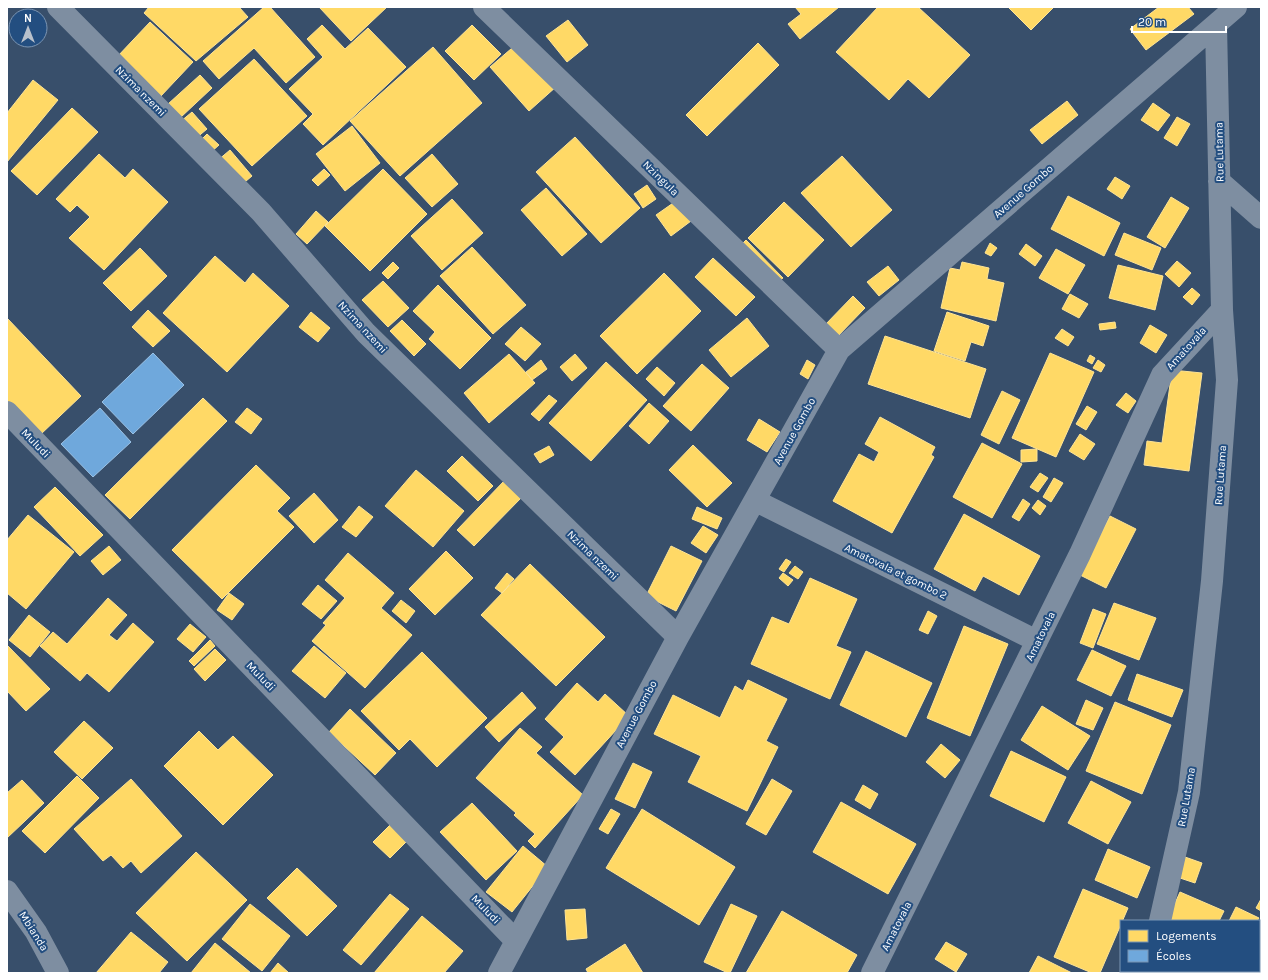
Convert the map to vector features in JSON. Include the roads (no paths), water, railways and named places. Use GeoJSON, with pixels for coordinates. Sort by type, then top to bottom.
{"type":"FeatureCollection","features":[{"type":"Feature","properties":{"kind":"street","name":"Nzima nzemi"},"geometry":{"type":"LineString","coordinates":[[58,7],[261,212],[366,333],[678,637]]}},
{"type":"Feature","properties":{"kind":"street","name":"Nzingula"},"geometry":{"type":"LineString","coordinates":[[484,7],[839,350]]}},
{"type":"Feature","properties":{"kind":"street","name":"Avenue Gombo"},"geometry":{"type":"LineString","coordinates":[[499,973],[515,940],[678,637],[756,501],[839,350],[1236,7]]}},
{"type":"Feature","properties":{"kind":"street","name":"Rue Lutama"},"geometry":{"type":"LineString","coordinates":[[1160,920],[1189,792],[1212,581],[1227,380],[1222,310],[1216,25]]}},
{"type":"Feature","properties":{"kind":"street"},"geometry":{"type":"LineString","coordinates":[[1219,181],[1261,218]]}},
{"type":"Feature","properties":{"kind":"street","name":"Amatovala"},"geometry":{"type":"LineString","coordinates":[[872,973],[1080,554],[1162,375],[1222,310]]}},
{"type":"Feature","properties":{"kind":"street","name":"Muludi"},"geometry":{"type":"LineString","coordinates":[[7,412],[515,940]]}},
{"type":"Feature","properties":{"kind":"street","name":"Amatovala et gombo 2"},"geometry":{"type":"LineString","coordinates":[[756,501],[1037,641]]}},
{"type":"Feature","properties":{"kind":"street","name":"Mbianda"},"geometry":{"type":"LineString","coordinates":[[7,891],[36,932],[58,973]]}}]}
